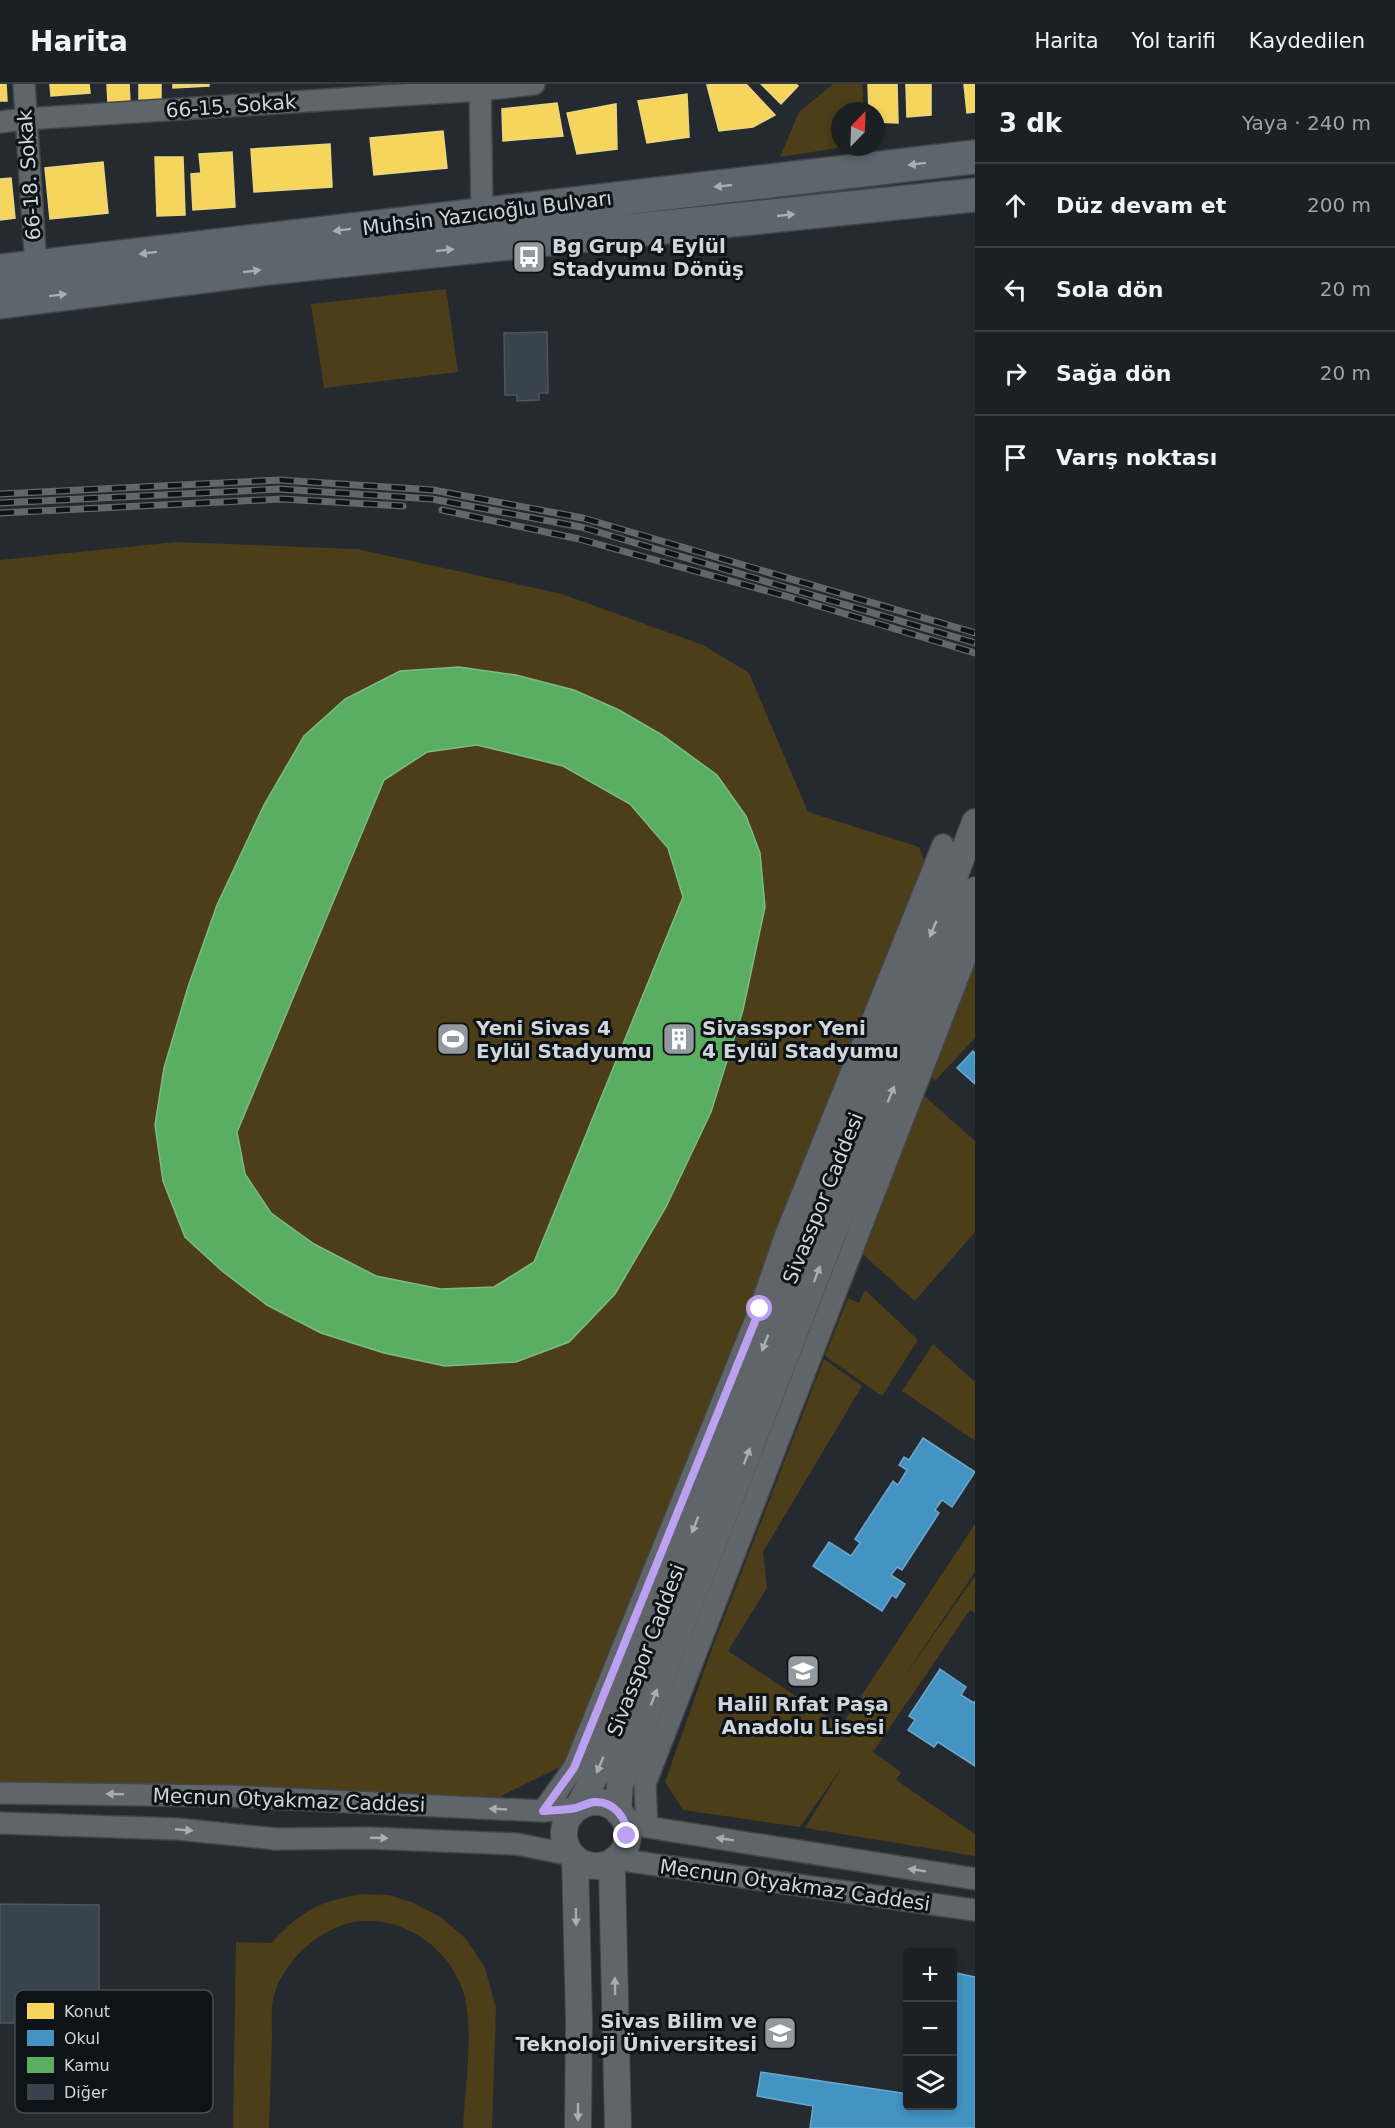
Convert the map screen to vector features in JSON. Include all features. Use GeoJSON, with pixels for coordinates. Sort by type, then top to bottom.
{"type":"FeatureCollection","features":[{"type":"Feature","properties":{"kind":"main road","name":"Muhsin Yazıcıoğlu Bulvarı"},"geometry":{"type":"LineString","coordinates":[[0,271],[975,157]]}},
{"type":"Feature","properties":{"kind":"main road","name":"Muhsin Yazıcıoğlu Bulvarı"},"geometry":{"type":"LineString","coordinates":[[0,302],[268,268],[975,195]]}},
{"type":"Feature","properties":{"kind":"street","name":"66-18. Sokak"},"geometry":{"type":"LineString","coordinates":[[24,84],[24,119],[36,267]]}},
{"type":"Feature","properties":{"kind":"street","name":"66-15. Sokak"},"geometry":{"type":"LineString","coordinates":[[0,122],[534,84]]}},
{"type":"Feature","properties":{"kind":"street"},"geometry":{"type":"LineString","coordinates":[[480,87],[482,213]]}},
{"type":"Feature","properties":{"kind":"street","name":"Sivasspor Caddesi"},"geometry":{"type":"LineString","coordinates":[[620,1814],[620,1785],[827,1249],[965,882],[975,822]]}},
{"type":"Feature","properties":{"kind":"street"},"geometry":{"type":"LineString","coordinates":[[543,1811],[574,1768],[760,1309],[786,1234],[943,845]]}},
{"type":"Feature","properties":{"kind":"street","name":"Sivasspor Caddesi"},"geometry":{"type":"LineString","coordinates":[[578,1808],[597,1773],[626,1701],[809,1227],[965,882]]}},
{"type":"Feature","properties":{"kind":"street"},"geometry":{"type":"LineString","coordinates":[[647,1827],[645,1784],[649,1773],[975,933]]}},
{"type":"Feature","properties":{"kind":"street","name":"Mecnun Otyakmaz Caddesi"},"geometry":{"type":"LineString","coordinates":[[0,1793],[229,1796],[543,1811],[578,1808]]}},
{"type":"Feature","properties":{"kind":"street"},"geometry":{"type":"LineString","coordinates":[[588,1803],[599,1803],[610,1806],[620,1814],[627,1831],[626,1842],[622,1852],[614,1860],[594,1866],[584,1864],[573,1856],[564,1840],[564,1829],[568,1819],[578,1808],[588,1803]]}},
{"type":"Feature","properties":{"kind":"street","name":"Mecnun Otyakmaz Caddesi"},"geometry":{"type":"LineString","coordinates":[[620,1814],[647,1827],[975,1879]]}},
{"type":"Feature","properties":{"kind":"street","name":"Mecnun Otyakmaz Caddesi"},"geometry":{"type":"LineString","coordinates":[[0,1824],[177,1829],[276,1839],[368,1838],[517,1844],[573,1856]]}},
{"type":"Feature","properties":{"kind":"street"},"geometry":{"type":"LineString","coordinates":[[573,1856],[579,2021],[578,2128]]}},
{"type":"Feature","properties":{"kind":"street"},"geometry":{"type":"LineString","coordinates":[[614,1860],[612,1871],[618,2128]]}},
{"type":"Feature","properties":{"kind":"street","name":"Mecnun Otyakmaz Caddesi"},"geometry":{"type":"LineString","coordinates":[[614,1860],[975,1910]]}},
{"type":"Feature","properties":{"kind":"shaded area"},"geometry":{"type":"Polygon","coordinates":[[[833,84],[862,84],[863,102],[831,102],[831,149],[780,157],[799,112],[833,84]]]}},
{"type":"Feature","properties":{"kind":"shaded area"},"geometry":{"type":"Polygon","coordinates":[[[446,289],[458,372],[324,388],[311,304],[446,289]]]}},
{"type":"Feature","properties":{"kind":"shaded area"},"geometry":{"type":"Polygon","coordinates":[[[177,542],[357,549],[562,594],[703,645],[749,673],[808,812],[919,847],[927,868],[576,1759],[499,1797],[0,1782],[0,560],[177,542]]]}},
{"type":"Feature","properties":{"kind":"shaded area"},"geometry":{"type":"Polygon","coordinates":[[[975,947],[975,1038],[935,1081],[928,1072],[975,947]]]}},
{"type":"Feature","properties":{"kind":"shaded area"},"geometry":{"type":"Polygon","coordinates":[[[921,1093],[975,1141],[975,1232],[915,1301],[859,1251],[921,1093]]]}},
{"type":"Feature","properties":{"kind":"shaded area"},"geometry":{"type":"Polygon","coordinates":[[[865,1290],[918,1340],[882,1396],[825,1356],[848,1298],[859,1303],[865,1290]]]}},
{"type":"Feature","properties":{"kind":"shaded area"},"geometry":{"type":"Polygon","coordinates":[[[933,1344],[975,1382],[975,1441],[902,1391],[933,1344]]]}},
{"type":"Feature","properties":{"kind":"shaded area"},"geometry":{"type":"Polygon","coordinates":[[[824,1359],[862,1386],[763,1552],[767,1588],[728,1651],[841,1726],[975,1524],[975,1572],[897,1687],[975,1576],[975,1613],[970,1610],[873,1752],[901,1772],[896,1780],[975,1834],[975,1856],[805,1828],[842,1767],[800,1827],[683,1810],[665,1782],[713,1646],[824,1359]]]}},
{"type":"Feature","properties":{"kind":"shaded area"},"geometry":{"type":"Polygon","coordinates":[[[361,1894],[389,1895],[414,1903],[442,1918],[466,1939],[485,1968],[496,2008],[492,2128],[463,2128],[469,2037],[466,2002],[456,1974],[437,1950],[412,1932],[383,1922],[368,1921],[337,1927],[322,1935],[308,1946],[285,1971],[272,2005],[269,2128],[233,2128],[236,1942],[271,1943],[311,1909],[361,1894]]]}},
{"type":"Feature","properties":{"kind":"building: Konut"},"geometry":{"type":"Polygon","coordinates":[[[0,84],[6,84],[7,101],[0,101],[0,84]]]}},
{"type":"Feature","properties":{"kind":"building: Konut"},"geometry":{"type":"Polygon","coordinates":[[[50,84],[89,84],[90,93],[51,96],[50,84]]]}},
{"type":"Feature","properties":{"kind":"building: Konut"},"geometry":{"type":"Polygon","coordinates":[[[107,84],[129,84],[130,103],[108,103],[107,84]]]}},
{"type":"Feature","properties":{"kind":"building: Konut"},"geometry":{"type":"Polygon","coordinates":[[[139,84],[161,84],[161,102],[139,102],[139,84]]]}},
{"type":"Feature","properties":{"kind":"building: Konut"},"geometry":{"type":"Polygon","coordinates":[[[173,84],[209,84],[209,86],[173,88],[173,84]]]}},
{"type":"Feature","properties":{"kind":"building: Konut"},"geometry":{"type":"Polygon","coordinates":[[[746,84],[775,115],[753,127],[719,131],[707,85],[746,84]]]}},
{"type":"Feature","properties":{"kind":"building: Konut"},"geometry":{"type":"Polygon","coordinates":[[[761,84],[796,84],[798,86],[781,104],[761,84]]]}},
{"type":"Feature","properties":{"kind":"building: Konut"},"geometry":{"type":"Polygon","coordinates":[[[868,84],[897,84],[898,123],[885,122],[885,102],[869,102],[868,84]]]}},
{"type":"Feature","properties":{"kind":"building: Konut"},"geometry":{"type":"Polygon","coordinates":[[[906,84],[931,84],[931,115],[907,117],[906,84]]]}},
{"type":"Feature","properties":{"kind":"building: Konut"},"geometry":{"type":"Polygon","coordinates":[[[964,84],[975,84],[975,112],[967,113],[964,84]]]}},
{"type":"Feature","properties":{"kind":"building: Konut"},"geometry":{"type":"Polygon","coordinates":[[[687,94],[689,137],[647,143],[638,101],[687,94]]]}},
{"type":"Feature","properties":{"kind":"building: Konut"},"geometry":{"type":"Polygon","coordinates":[[[557,103],[563,136],[503,141],[502,109],[557,103]]]}},
{"type":"Feature","properties":{"kind":"building: Konut"},"geometry":{"type":"Polygon","coordinates":[[[616,104],[617,149],[577,154],[567,113],[616,104]]]}},
{"type":"Feature","properties":{"kind":"building: Konut"},"geometry":{"type":"Polygon","coordinates":[[[443,131],[447,168],[374,175],[370,138],[443,131]]]}},
{"type":"Feature","properties":{"kind":"building: Konut"},"geometry":{"type":"Polygon","coordinates":[[[330,144],[332,187],[254,192],[251,149],[330,144]]]}},
{"type":"Feature","properties":{"kind":"building: Konut"},"geometry":{"type":"Polygon","coordinates":[[[232,152],[235,207],[193,210],[191,174],[201,173],[199,154],[232,152]]]}},
{"type":"Feature","properties":{"kind":"building: Konut"},"geometry":{"type":"Polygon","coordinates":[[[155,157],[183,157],[185,215],[157,216],[155,157]]]}},
{"type":"Feature","properties":{"kind":"building: Konut"},"geometry":{"type":"Polygon","coordinates":[[[103,162],[108,213],[50,219],[45,168],[103,162]]]}},
{"type":"Feature","properties":{"kind":"building: Konut"},"geometry":{"type":"Polygon","coordinates":[[[11,178],[15,218],[0,220],[0,179],[11,178]]]}},
{"type":"Feature","properties":{"kind":"building: Okul"},"geometry":{"type":"Polygon","coordinates":[[[973,1051],[975,1053],[975,1084],[957,1068],[973,1051]]]}},
{"type":"Feature","properties":{"kind":"building: Okul"},"geometry":{"type":"Polygon","coordinates":[[[923,1438],[975,1472],[952,1507],[942,1500],[935,1510],[939,1513],[902,1570],[897,1567],[891,1575],[905,1584],[896,1598],[892,1595],[882,1611],[813,1566],[829,1542],[851,1556],[860,1543],[855,1539],[893,1481],[898,1485],[907,1470],[899,1465],[904,1457],[909,1460],[923,1438]]]}},
{"type":"Feature","properties":{"kind":"building: Okul"},"geometry":{"type":"Polygon","coordinates":[[[940,1669],[966,1687],[961,1695],[974,1703],[975,1701],[975,1766],[938,1742],[934,1747],[908,1730],[915,1720],[909,1716],[940,1669]]]}},
{"type":"Feature","properties":{"kind":"building: Okul"},"geometry":{"type":"Polygon","coordinates":[[[957,1973],[975,1977],[975,2128],[810,2128],[813,2106],[757,2096],[761,2072],[903,2093],[903,2110],[957,2110],[957,1973]]]}},
{"type":"Feature","properties":{"kind":"building: Kamu","name":"Sivasspor Yeni 4 Eylül Stadyumu"},"geometry":{"type":"Polygon","coordinates":[[[459,667],[516,675],[574,690],[619,710],[662,735],[717,775],[746,816],[760,853],[765,907],[743,1010],[711,1112],[666,1207],[615,1294],[569,1342],[516,1362],[445,1366],[384,1353],[321,1333],[267,1305],[222,1271],[185,1237],[163,1181],[155,1125],[164,1068],[188,987],[217,905],[264,805],[304,736],[345,699],[400,671],[459,667]],[[477,745],[427,752],[384,780],[237,1132],[245,1174],[271,1213],[314,1244],[376,1276],[441,1289],[494,1287],[534,1262],[683,897],[668,848],[630,804],[563,766],[477,745]]]}},
{"type":"Feature","properties":{"kind":"building: Diğer"},"geometry":{"type":"Polygon","coordinates":[[[547,332],[548,393],[539,393],[539,400],[517,401],[517,395],[505,395],[504,333],[547,332]]]}},
{"type":"Feature","properties":{"kind":"building: Diğer"},"geometry":{"type":"Polygon","coordinates":[[[0,1904],[99,1905],[99,1990],[15,1990],[15,2023],[0,2023],[0,1904]]]}},
{"type":"Feature","properties":{"kind":"railway"},"geometry":{"type":"LineString","coordinates":[[0,494],[280,480],[433,490],[583,518],[975,633]]}},
{"type":"Feature","properties":{"kind":"railway"},"geometry":{"type":"LineString","coordinates":[[0,503],[280,489],[432,499],[581,527],[975,643]]}},
{"type":"Feature","properties":{"kind":"railway"},"geometry":{"type":"LineString","coordinates":[[0,513],[282,499],[403,506]]}},
{"type":"Feature","properties":{"kind":"railway"},"geometry":{"type":"LineString","coordinates":[[442,510],[579,539],[789,597],[975,653]]}},
{"type":"Feature","properties":{"kind":"place","name":"Bg Grup 4 Eylül Stadyumu Dönüş"},"geometry":{"type":"Point","coordinates":[529,257]}},
{"type":"Feature","properties":{"kind":"place","name":"Yeni Sivas 4 Eylül Stadyumu"},"geometry":{"type":"Point","coordinates":[453,1039]}},
{"type":"Feature","properties":{"kind":"place","name":"Sivasspor Yeni 4 Eylül Stadyumu"},"geometry":{"type":"Point","coordinates":[679,1039]}},
{"type":"Feature","properties":{"kind":"place","name":"Halil Rıfat Paşa Anadolu Lisesi"},"geometry":{"type":"Point","coordinates":[803,1671]}},
{"type":"Feature","properties":{"kind":"place","name":"Sivas Bilim ve Teknoloji Üniversitesi"},"geometry":{"type":"Point","coordinates":[780,2033]}},
{"type":"Feature","properties":{"kind":"route"},"geometry":{"type":"LineString","coordinates":[[627,1836],[622,1817],[605,1804],[594,1802],[578,1808],[543,1811],[574,1768],[760,1309]]}}]}
